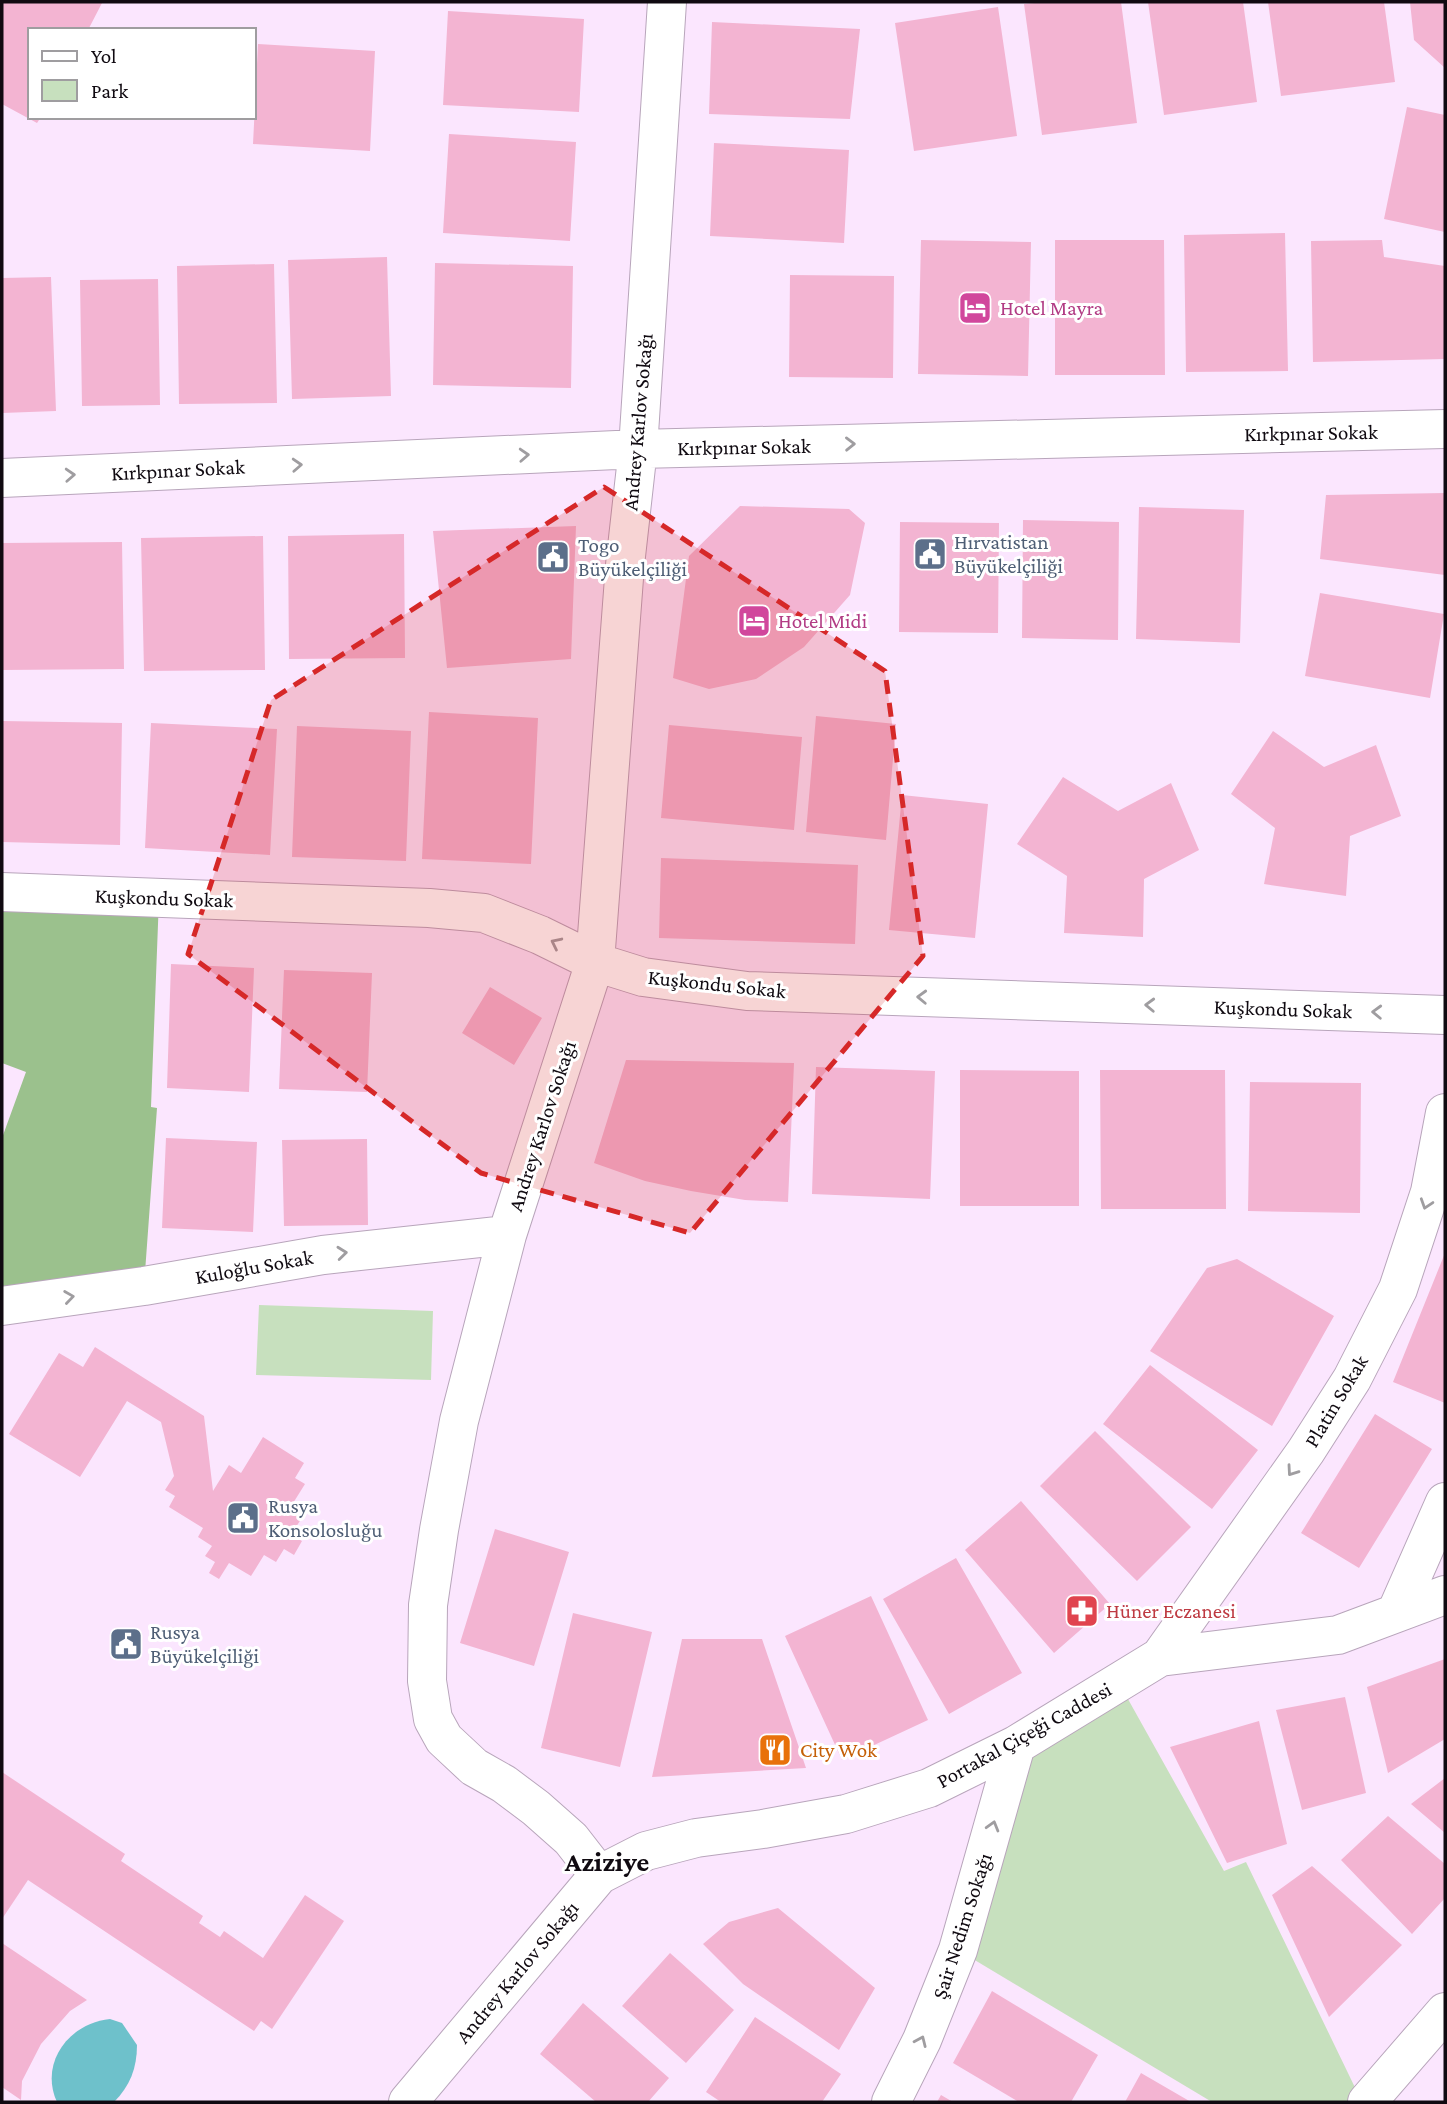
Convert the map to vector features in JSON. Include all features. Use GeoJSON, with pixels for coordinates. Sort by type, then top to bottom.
{"type":"FeatureCollection","features":[{"type":"Feature","properties":{"kind":"street","name":"Andrey Karlov Sokağı"},"geometry":{"type":"LineString","coordinates":[[408,2102],[599,1875],[571,1839],[536,1808],[504,1784],[474,1767],[443,1739],[433,1719],[427,1681],[428,1605],[459,1421],[507,1235],[595,962],[625,565],[638,449],[667,2]]}},
{"type":"Feature","properties":{"kind":"street","name":"Kırkpınar Sokak"},"geometry":{"type":"LineString","coordinates":[[2,478],[638,449],[1445,429]]}},
{"type":"Feature","properties":{"kind":"street","name":"Kuşkondu Sokak"},"geometry":{"type":"LineString","coordinates":[[2,892],[429,908],[484,913],[540,935],[595,962],[643,977],[747,991],[1445,1015]]}},
{"type":"Feature","properties":{"kind":"street","name":"Platin Sokak"},"geometry":{"type":"LineString","coordinates":[[1160,1657],[1306,1451],[1352,1379],[1398,1289],[1430,1192],[1445,1113]]}},
{"type":"Feature","properties":{"kind":"street","name":"Kuloğlu Sokak"},"geometry":{"type":"LineString","coordinates":[[2,1306],[144,1286],[323,1255],[507,1235]]}},
{"type":"Feature","properties":{"kind":"street"},"geometry":{"type":"LineString","coordinates":[[1396,1613],[1445,1502]]}},
{"type":"Feature","properties":{"kind":"street","name":"Portakal Çiçeği Caddesi"},"geometry":{"type":"LineString","coordinates":[[599,1875],[646,1851],[696,1838],[763,1829],[858,1810],[929,1788],[1016,1745],[1160,1657],[1338,1635],[1445,1595]]}},
{"type":"Feature","properties":{"kind":"street","name":"Şair Nedim Sokağı"},"geometry":{"type":"LineString","coordinates":[[891,2102],[922,2040],[958,1950],[1016,1745]]}},
{"type":"Feature","properties":{"kind":"street"},"geometry":{"type":"LineString","coordinates":[[1367,2102],[1445,2012]]}},
{"type":"Feature","properties":{"kind":"highlighted area"},"geometry":{"type":"Polygon","coordinates":[[[604,487],[885,671],[923,956],[690,1233],[481,1173],[188,954],[271,700],[604,487]]]}},
{"type":"Feature","properties":{"kind":"green space"},"geometry":{"type":"Polygon","coordinates":[[[2,892],[159,898],[151,1107],[157,1108],[144,1286],[2,1306],[2,1138],[26,1072],[2,1063],[2,892]]]}},
{"type":"Feature","properties":{"kind":"green space"},"geometry":{"type":"Polygon","coordinates":[[[259,1305],[433,1311],[431,1380],[256,1375],[259,1305]]]}},
{"type":"Feature","properties":{"kind":"green space"},"geometry":{"type":"Polygon","coordinates":[[[1119,1683],[1224,1871],[1246,1862],[1362,2102],[1212,2102],[958,1950],[1016,1745],[1119,1683]]]}},
{"type":"Feature","properties":{"kind":"water"},"geometry":{"type":"Polygon","coordinates":[[[110,2019],[122,2023],[137,2045],[134,2069],[124,2090],[114,2102],[57,2102],[52,2087],[52,2073],[61,2047],[82,2028],[110,2019]]]}},
{"type":"Feature","properties":{"kind":"building"},"geometry":{"type":"Polygon","coordinates":[[[2,2],[102,3],[89,28],[28,28],[28,118],[2,104],[2,2]]]}},
{"type":"Feature","properties":{"kind":"building"},"geometry":{"type":"Polygon","coordinates":[[[1121,2],[1137,123],[1042,135],[1024,4],[1121,2]]]}},
{"type":"Feature","properties":{"kind":"building"},"geometry":{"type":"Polygon","coordinates":[[[1148,2],[1243,2],[1257,102],[1164,115],[1148,2]]]}},
{"type":"Feature","properties":{"kind":"building"},"geometry":{"type":"Polygon","coordinates":[[[1268,2],[1384,2],[1395,82],[1281,96],[1268,2]]]}},
{"type":"Feature","properties":{"kind":"building"},"geometry":{"type":"Polygon","coordinates":[[[1410,2],[1445,2],[1445,68],[1414,40],[1410,2]]]}},
{"type":"Feature","properties":{"kind":"building"},"geometry":{"type":"Polygon","coordinates":[[[998,7],[1017,136],[914,151],[895,23],[998,7]]]}},
{"type":"Feature","properties":{"kind":"building"},"geometry":{"type":"Polygon","coordinates":[[[448,11],[584,19],[579,112],[443,105],[448,11]]]}},
{"type":"Feature","properties":{"kind":"building"},"geometry":{"type":"Polygon","coordinates":[[[712,22],[860,29],[850,119],[709,114],[712,22]]]}},
{"type":"Feature","properties":{"kind":"building"},"geometry":{"type":"Polygon","coordinates":[[[258,44],[375,51],[370,151],[253,144],[258,44]]]}},
{"type":"Feature","properties":{"kind":"building"},"geometry":{"type":"Polygon","coordinates":[[[1407,107],[1445,115],[1445,232],[1384,219],[1407,107]]]}},
{"type":"Feature","properties":{"kind":"building"},"geometry":{"type":"Polygon","coordinates":[[[449,134],[576,142],[570,241],[443,233],[449,134]]]}},
{"type":"Feature","properties":{"kind":"building"},"geometry":{"type":"Polygon","coordinates":[[[714,143],[849,150],[844,243],[710,236],[714,143]]]}},
{"type":"Feature","properties":{"kind":"building"},"geometry":{"type":"Polygon","coordinates":[[[1285,233],[1288,371],[1186,372],[1184,235],[1285,233]]]}},
{"type":"Feature","properties":{"kind":"building","name":"Hotel Mayra"},"geometry":{"type":"Polygon","coordinates":[[[921,240],[1031,242],[1028,376],[918,374],[921,240]]]}},
{"type":"Feature","properties":{"kind":"building"},"geometry":{"type":"Polygon","coordinates":[[[1055,240],[1164,240],[1165,375],[1055,375],[1055,240]]]}},
{"type":"Feature","properties":{"kind":"building"},"geometry":{"type":"Polygon","coordinates":[[[1382,240],[1384,257],[1445,266],[1445,359],[1313,362],[1311,241],[1382,240]]]}},
{"type":"Feature","properties":{"kind":"building"},"geometry":{"type":"Polygon","coordinates":[[[387,257],[391,396],[292,399],[288,260],[387,257]]]}},
{"type":"Feature","properties":{"kind":"building"},"geometry":{"type":"Polygon","coordinates":[[[435,263],[573,266],[571,388],[433,385],[435,263]]]}},
{"type":"Feature","properties":{"kind":"building"},"geometry":{"type":"Polygon","coordinates":[[[274,264],[277,403],[179,404],[177,266],[274,264]]]}},
{"type":"Feature","properties":{"kind":"building"},"geometry":{"type":"Polygon","coordinates":[[[790,275],[894,276],[893,378],[789,377],[790,275]]]}},
{"type":"Feature","properties":{"kind":"building"},"geometry":{"type":"Polygon","coordinates":[[[51,277],[56,411],[2,413],[2,278],[51,277]]]}},
{"type":"Feature","properties":{"kind":"building"},"geometry":{"type":"Polygon","coordinates":[[[158,279],[160,405],[82,406],[80,280],[158,279]]]}},
{"type":"Feature","properties":{"kind":"building"},"geometry":{"type":"Polygon","coordinates":[[[1445,493],[1445,575],[1320,559],[1326,495],[1445,493]]]}},
{"type":"Feature","properties":{"kind":"building","name":"Hotel Midi"},"geometry":{"type":"Polygon","coordinates":[[[740,506],[849,509],[865,523],[850,595],[804,647],[756,679],[709,689],[673,678],[689,556],[740,506]]]}},
{"type":"Feature","properties":{"kind":"building"},"geometry":{"type":"Polygon","coordinates":[[[1139,507],[1244,510],[1240,643],[1136,639],[1139,507]]]}},
{"type":"Feature","properties":{"kind":"building"},"geometry":{"type":"Polygon","coordinates":[[[1023,520],[1119,522],[1118,640],[1022,638],[1023,520]]]}},
{"type":"Feature","properties":{"kind":"building"},"geometry":{"type":"Polygon","coordinates":[[[900,522],[999,523],[998,633],[899,632],[900,522]]]}},
{"type":"Feature","properties":{"kind":"building"},"geometry":{"type":"Polygon","coordinates":[[[576,526],[571,659],[447,668],[433,531],[576,526]]]}},
{"type":"Feature","properties":{"kind":"building"},"geometry":{"type":"Polygon","coordinates":[[[404,534],[405,658],[289,659],[288,536],[404,534]]]}},
{"type":"Feature","properties":{"kind":"building"},"geometry":{"type":"Polygon","coordinates":[[[263,536],[265,670],[144,671],[141,538],[263,536]]]}},
{"type":"Feature","properties":{"kind":"building"},"geometry":{"type":"Polygon","coordinates":[[[122,542],[124,669],[2,670],[2,543],[122,542]]]}},
{"type":"Feature","properties":{"kind":"building"},"geometry":{"type":"Polygon","coordinates":[[[1320,593],[1444,614],[1430,698],[1305,676],[1320,593]]]}},
{"type":"Feature","properties":{"kind":"building"},"geometry":{"type":"Polygon","coordinates":[[[429,712],[538,718],[531,864],[422,859],[429,712]]]}},
{"type":"Feature","properties":{"kind":"building"},"geometry":{"type":"Polygon","coordinates":[[[816,716],[896,724],[886,840],[806,832],[816,716]]]}},
{"type":"Feature","properties":{"kind":"building"},"geometry":{"type":"Polygon","coordinates":[[[2,721],[122,723],[120,845],[2,842],[2,721]]]}},
{"type":"Feature","properties":{"kind":"building"},"geometry":{"type":"Polygon","coordinates":[[[151,723],[277,729],[270,855],[145,848],[151,723]]]}},
{"type":"Feature","properties":{"kind":"building"},"geometry":{"type":"Polygon","coordinates":[[[669,725],[802,737],[794,830],[661,818],[669,725]]]}},
{"type":"Feature","properties":{"kind":"building"},"geometry":{"type":"Polygon","coordinates":[[[297,726],[411,731],[406,861],[292,857],[297,726]]]}},
{"type":"Feature","properties":{"kind":"building"},"geometry":{"type":"Polygon","coordinates":[[[1273,731],[1324,767],[1376,745],[1401,816],[1350,836],[1346,896],[1264,884],[1275,828],[1231,794],[1273,731]]]}},
{"type":"Feature","properties":{"kind":"building"},"geometry":{"type":"Polygon","coordinates":[[[1063,777],[1118,811],[1171,783],[1199,850],[1144,879],[1143,937],[1064,933],[1067,876],[1017,844],[1063,777]]]}},
{"type":"Feature","properties":{"kind":"building"},"geometry":{"type":"Polygon","coordinates":[[[902,795],[988,804],[975,938],[889,930],[902,795]]]}},
{"type":"Feature","properties":{"kind":"building"},"geometry":{"type":"Polygon","coordinates":[[[661,858],[858,865],[855,944],[659,938],[661,858]]]}},
{"type":"Feature","properties":{"kind":"building"},"geometry":{"type":"Polygon","coordinates":[[[171,964],[254,968],[249,1092],[167,1088],[171,964]]]}},
{"type":"Feature","properties":{"kind":"building"},"geometry":{"type":"Polygon","coordinates":[[[284,970],[372,973],[367,1092],[279,1089],[284,970]]]}},
{"type":"Feature","properties":{"kind":"building"},"geometry":{"type":"Polygon","coordinates":[[[490,987],[542,1018],[514,1065],[462,1033],[490,987]]]}},
{"type":"Feature","properties":{"kind":"building"},"geometry":{"type":"Polygon","coordinates":[[[626,1060],[794,1063],[788,1202],[745,1200],[691,1191],[645,1181],[594,1163],[626,1060]]]}},
{"type":"Feature","properties":{"kind":"building"},"geometry":{"type":"Polygon","coordinates":[[[816,1067],[935,1071],[930,1199],[812,1194],[816,1067]]]}},
{"type":"Feature","properties":{"kind":"building"},"geometry":{"type":"Polygon","coordinates":[[[960,1070],[1079,1071],[1079,1206],[960,1206],[960,1070]]]}},
{"type":"Feature","properties":{"kind":"building"},"geometry":{"type":"Polygon","coordinates":[[[1100,1070],[1225,1070],[1226,1209],[1101,1209],[1100,1070]]]}},
{"type":"Feature","properties":{"kind":"building"},"geometry":{"type":"Polygon","coordinates":[[[1250,1082],[1361,1083],[1360,1213],[1248,1211],[1250,1082]]]}},
{"type":"Feature","properties":{"kind":"building"},"geometry":{"type":"Polygon","coordinates":[[[166,1138],[257,1142],[253,1232],[162,1228],[166,1138]]]}},
{"type":"Feature","properties":{"kind":"building"},"geometry":{"type":"Polygon","coordinates":[[[367,1139],[368,1225],[284,1226],[282,1140],[367,1139]]]}},
{"type":"Feature","properties":{"kind":"building"},"geometry":{"type":"Polygon","coordinates":[[[1445,1253],[1445,1403],[1393,1382],[1445,1253]]]}},
{"type":"Feature","properties":{"kind":"building"},"geometry":{"type":"Polygon","coordinates":[[[1237,1259],[1334,1316],[1272,1426],[1150,1351],[1207,1268],[1237,1259]]]}},
{"type":"Feature","properties":{"kind":"building"},"geometry":{"type":"Polygon","coordinates":[[[95,1347],[204,1416],[213,1491],[229,1465],[241,1473],[263,1437],[304,1463],[295,1478],[305,1484],[290,1508],[303,1516],[291,1535],[302,1541],[294,1555],[284,1549],[276,1562],[264,1555],[251,1576],[229,1563],[219,1579],[209,1573],[215,1562],[205,1556],[212,1546],[198,1537],[203,1528],[169,1507],[175,1496],[165,1490],[174,1476],[161,1422],[127,1401],[80,1477],[9,1434],[59,1353],[83,1367],[95,1347]]]}},
{"type":"Feature","properties":{"kind":"building"},"geometry":{"type":"Polygon","coordinates":[[[1150,1365],[1258,1450],[1212,1509],[1103,1424],[1150,1365]]]}},
{"type":"Feature","properties":{"kind":"building"},"geometry":{"type":"Polygon","coordinates":[[[1375,1414],[1432,1449],[1359,1568],[1301,1533],[1375,1414]]]}},
{"type":"Feature","properties":{"kind":"building"},"geometry":{"type":"Polygon","coordinates":[[[1095,1431],[1191,1527],[1137,1581],[1040,1486],[1095,1431]]]}},
{"type":"Feature","properties":{"kind":"building"},"geometry":{"type":"Polygon","coordinates":[[[1021,1501],[1110,1604],[1054,1653],[965,1550],[1021,1501]]]}},
{"type":"Feature","properties":{"kind":"building"},"geometry":{"type":"Polygon","coordinates":[[[495,1529],[569,1552],[534,1666],[460,1643],[495,1529]]]}},
{"type":"Feature","properties":{"kind":"building"},"geometry":{"type":"Polygon","coordinates":[[[956,1558],[1022,1673],[949,1714],[883,1599],[956,1558]]]}},
{"type":"Feature","properties":{"kind":"building"},"geometry":{"type":"Polygon","coordinates":[[[871,1596],[928,1720],[842,1760],[785,1636],[871,1596]]]}},
{"type":"Feature","properties":{"kind":"building"},"geometry":{"type":"Polygon","coordinates":[[[573,1613],[652,1632],[620,1767],[541,1748],[573,1613]]]}},
{"type":"Feature","properties":{"kind":"building"},"geometry":{"type":"Polygon","coordinates":[[[682,1639],[762,1639],[806,1768],[652,1777],[682,1639]]]}},
{"type":"Feature","properties":{"kind":"building"},"geometry":{"type":"Polygon","coordinates":[[[1445,1659],[1445,1739],[1388,1773],[1367,1687],[1445,1659]]]}},
{"type":"Feature","properties":{"kind":"building"},"geometry":{"type":"Polygon","coordinates":[[[1345,1697],[1366,1793],[1302,1810],[1276,1710],[1345,1697]]]}},
{"type":"Feature","properties":{"kind":"building"},"geometry":{"type":"Polygon","coordinates":[[[1259,1721],[1287,1844],[1227,1863],[1170,1747],[1259,1721]]]}},
{"type":"Feature","properties":{"kind":"building"},"geometry":{"type":"Polygon","coordinates":[[[2,1772],[125,1854],[121,1861],[203,1916],[199,1923],[220,1937],[224,1931],[263,1958],[305,1895],[344,1921],[272,2029],[261,2021],[254,2031],[28,1880],[2,1919],[2,1772]]]}},
{"type":"Feature","properties":{"kind":"building"},"geometry":{"type":"Polygon","coordinates":[[[1445,1778],[1445,1833],[1411,1804],[1445,1778]]]}},
{"type":"Feature","properties":{"kind":"building"},"geometry":{"type":"Polygon","coordinates":[[[1388,1816],[1445,1864],[1445,1898],[1412,1934],[1341,1860],[1388,1816]]]}},
{"type":"Feature","properties":{"kind":"building"},"geometry":{"type":"Polygon","coordinates":[[[1312,1866],[1402,1945],[1329,2017],[1272,1895],[1312,1866]]]}},
{"type":"Feature","properties":{"kind":"building"},"geometry":{"type":"Polygon","coordinates":[[[778,1908],[875,1988],[839,2050],[743,1984],[703,1944],[729,1922],[778,1908]]]}},
{"type":"Feature","properties":{"kind":"building"},"geometry":{"type":"Polygon","coordinates":[[[2,1943],[87,2000],[70,2011],[41,2044],[22,2081],[21,2100],[2,2087],[2,1943]]]}},
{"type":"Feature","properties":{"kind":"building"},"geometry":{"type":"Polygon","coordinates":[[[670,1953],[734,2010],[686,2063],[622,2006],[670,1953]]]}},
{"type":"Feature","properties":{"kind":"building"},"geometry":{"type":"Polygon","coordinates":[[[992,1991],[1098,2055],[1071,2102],[1019,2102],[953,2063],[992,1991]]]}},
{"type":"Feature","properties":{"kind":"building"},"geometry":{"type":"Polygon","coordinates":[[[583,2003],[669,2078],[648,2102],[596,2102],[540,2054],[583,2003]]]}},
{"type":"Feature","properties":{"kind":"building"},"geometry":{"type":"Polygon","coordinates":[[[755,2017],[841,2074],[822,2102],[721,2102],[706,2092],[755,2017]]]}},
{"type":"Feature","properties":{"kind":"building"},"geometry":{"type":"Polygon","coordinates":[[[1141,2073],[1191,2102],[1125,2102],[1141,2073]]]}},
{"type":"Feature","properties":{"kind":"building"},"geometry":{"type":"Polygon","coordinates":[[[941,2095],[953,2102],[937,2102],[941,2095]]]}},
{"type":"Feature","properties":{"kind":"place","name":"Hotel Mayra"},"geometry":{"type":"Point","coordinates":[975,308]}},
{"type":"Feature","properties":{"kind":"place","name":"Hırvatistan Büyükelçiliği"},"geometry":{"type":"Point","coordinates":[930,554]}},
{"type":"Feature","properties":{"kind":"place","name":"Togo Büyükelçiliği"},"geometry":{"type":"Point","coordinates":[553,557]}},
{"type":"Feature","properties":{"kind":"place","name":"Hotel Midi"},"geometry":{"type":"Point","coordinates":[754,621]}},
{"type":"Feature","properties":{"kind":"place","name":"Rusya Konsolosluğu"},"geometry":{"type":"Point","coordinates":[243,1518]}},
{"type":"Feature","properties":{"kind":"place","name":"Hüner Eczanesi"},"geometry":{"type":"Point","coordinates":[1082,1611]}},
{"type":"Feature","properties":{"kind":"place","name":"Rusya Büyükelçiliği"},"geometry":{"type":"Point","coordinates":[126,1644]}},
{"type":"Feature","properties":{"kind":"place","name":"City Wok"},"geometry":{"type":"Point","coordinates":[775,1750]}},
{"type":"Feature","properties":{"kind":"district","name":"Aziziye"},"geometry":{"type":"Point","coordinates":[607,1861]}}]}
